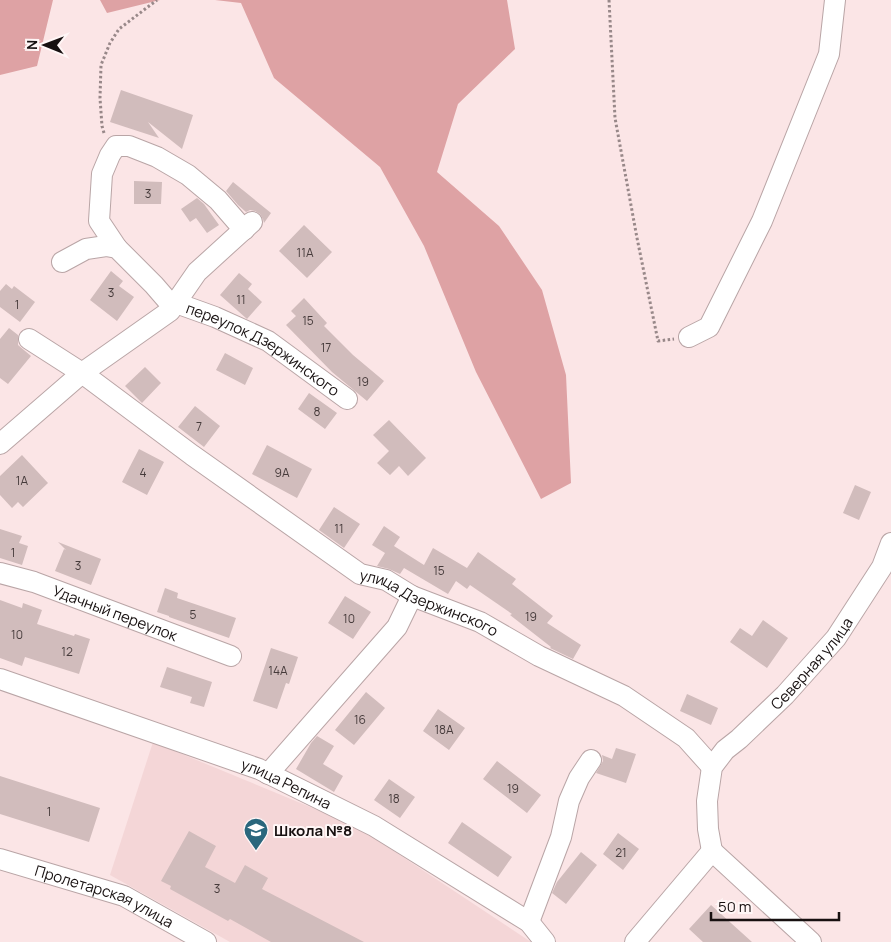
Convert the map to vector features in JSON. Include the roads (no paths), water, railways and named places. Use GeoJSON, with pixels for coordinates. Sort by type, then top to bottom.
{"type":"FeatureCollection","features":[{"type":"Feature","properties":{"kind":"street"},"geometry":{"type":"LineString","coordinates":[[689,337],[709,327],[762,221],[829,54],[835,0]]}},
{"type":"Feature","properties":{"kind":"street"},"geometry":{"type":"LineString","coordinates":[[0,444],[82,373],[170,311],[197,272],[248,226],[188,175],[157,157],[129,146],[116,146],[102,174],[99,221],[117,248],[174,305]]}},
{"type":"Feature","properties":{"kind":"street"},"geometry":{"type":"LineString","coordinates":[[62,262],[86,249],[106,246],[117,248]]}},
{"type":"Feature","properties":{"kind":"street","name":"переулок Дзержинского"},"geometry":{"type":"LineString","coordinates":[[174,305],[215,317],[268,341],[347,399]]}},
{"type":"Feature","properties":{"kind":"street","name":"улица Дзержинского"},"geometry":{"type":"LineString","coordinates":[[29,340],[82,373],[192,455],[360,574],[386,580],[412,596],[480,622],[539,656],[624,696],[686,738],[712,767]]}},
{"type":"Feature","properties":{"kind":"street","name":"Северная улица"},"geometry":{"type":"LineString","coordinates":[[712,767],[725,750],[785,696],[836,638],[882,567],[891,543]]}},
{"type":"Feature","properties":{"kind":"street","name":"Удачный переулок"},"geometry":{"type":"LineString","coordinates":[[0,573],[34,582],[231,656]]}},
{"type":"Feature","properties":{"kind":"street"},"geometry":{"type":"LineString","coordinates":[[268,774],[397,627],[412,596]]}},
{"type":"Feature","properties":{"kind":"street","name":"улица Репина"},"geometry":{"type":"LineString","coordinates":[[0,679],[260,769],[374,826],[530,922],[545,942]]}},
{"type":"Feature","properties":{"kind":"street"},"geometry":{"type":"LineString","coordinates":[[530,922],[560,837],[568,801],[579,778],[591,760]]}},
{"type":"Feature","properties":{"kind":"street"},"geometry":{"type":"LineString","coordinates":[[712,767],[707,801],[708,829],[712,851],[811,942]]}},
{"type":"Feature","properties":{"kind":"street"},"geometry":{"type":"LineString","coordinates":[[635,942],[712,851]]}},
{"type":"Feature","properties":{"kind":"street","name":"Пролетарская улица"},"geometry":{"type":"LineString","coordinates":[[0,859],[124,896],[206,942]]}},
{"type":"Feature","properties":{"kind":"place","name":"Школа №8"},"geometry":{"type":"Point","coordinates":[256,851]}}]}
